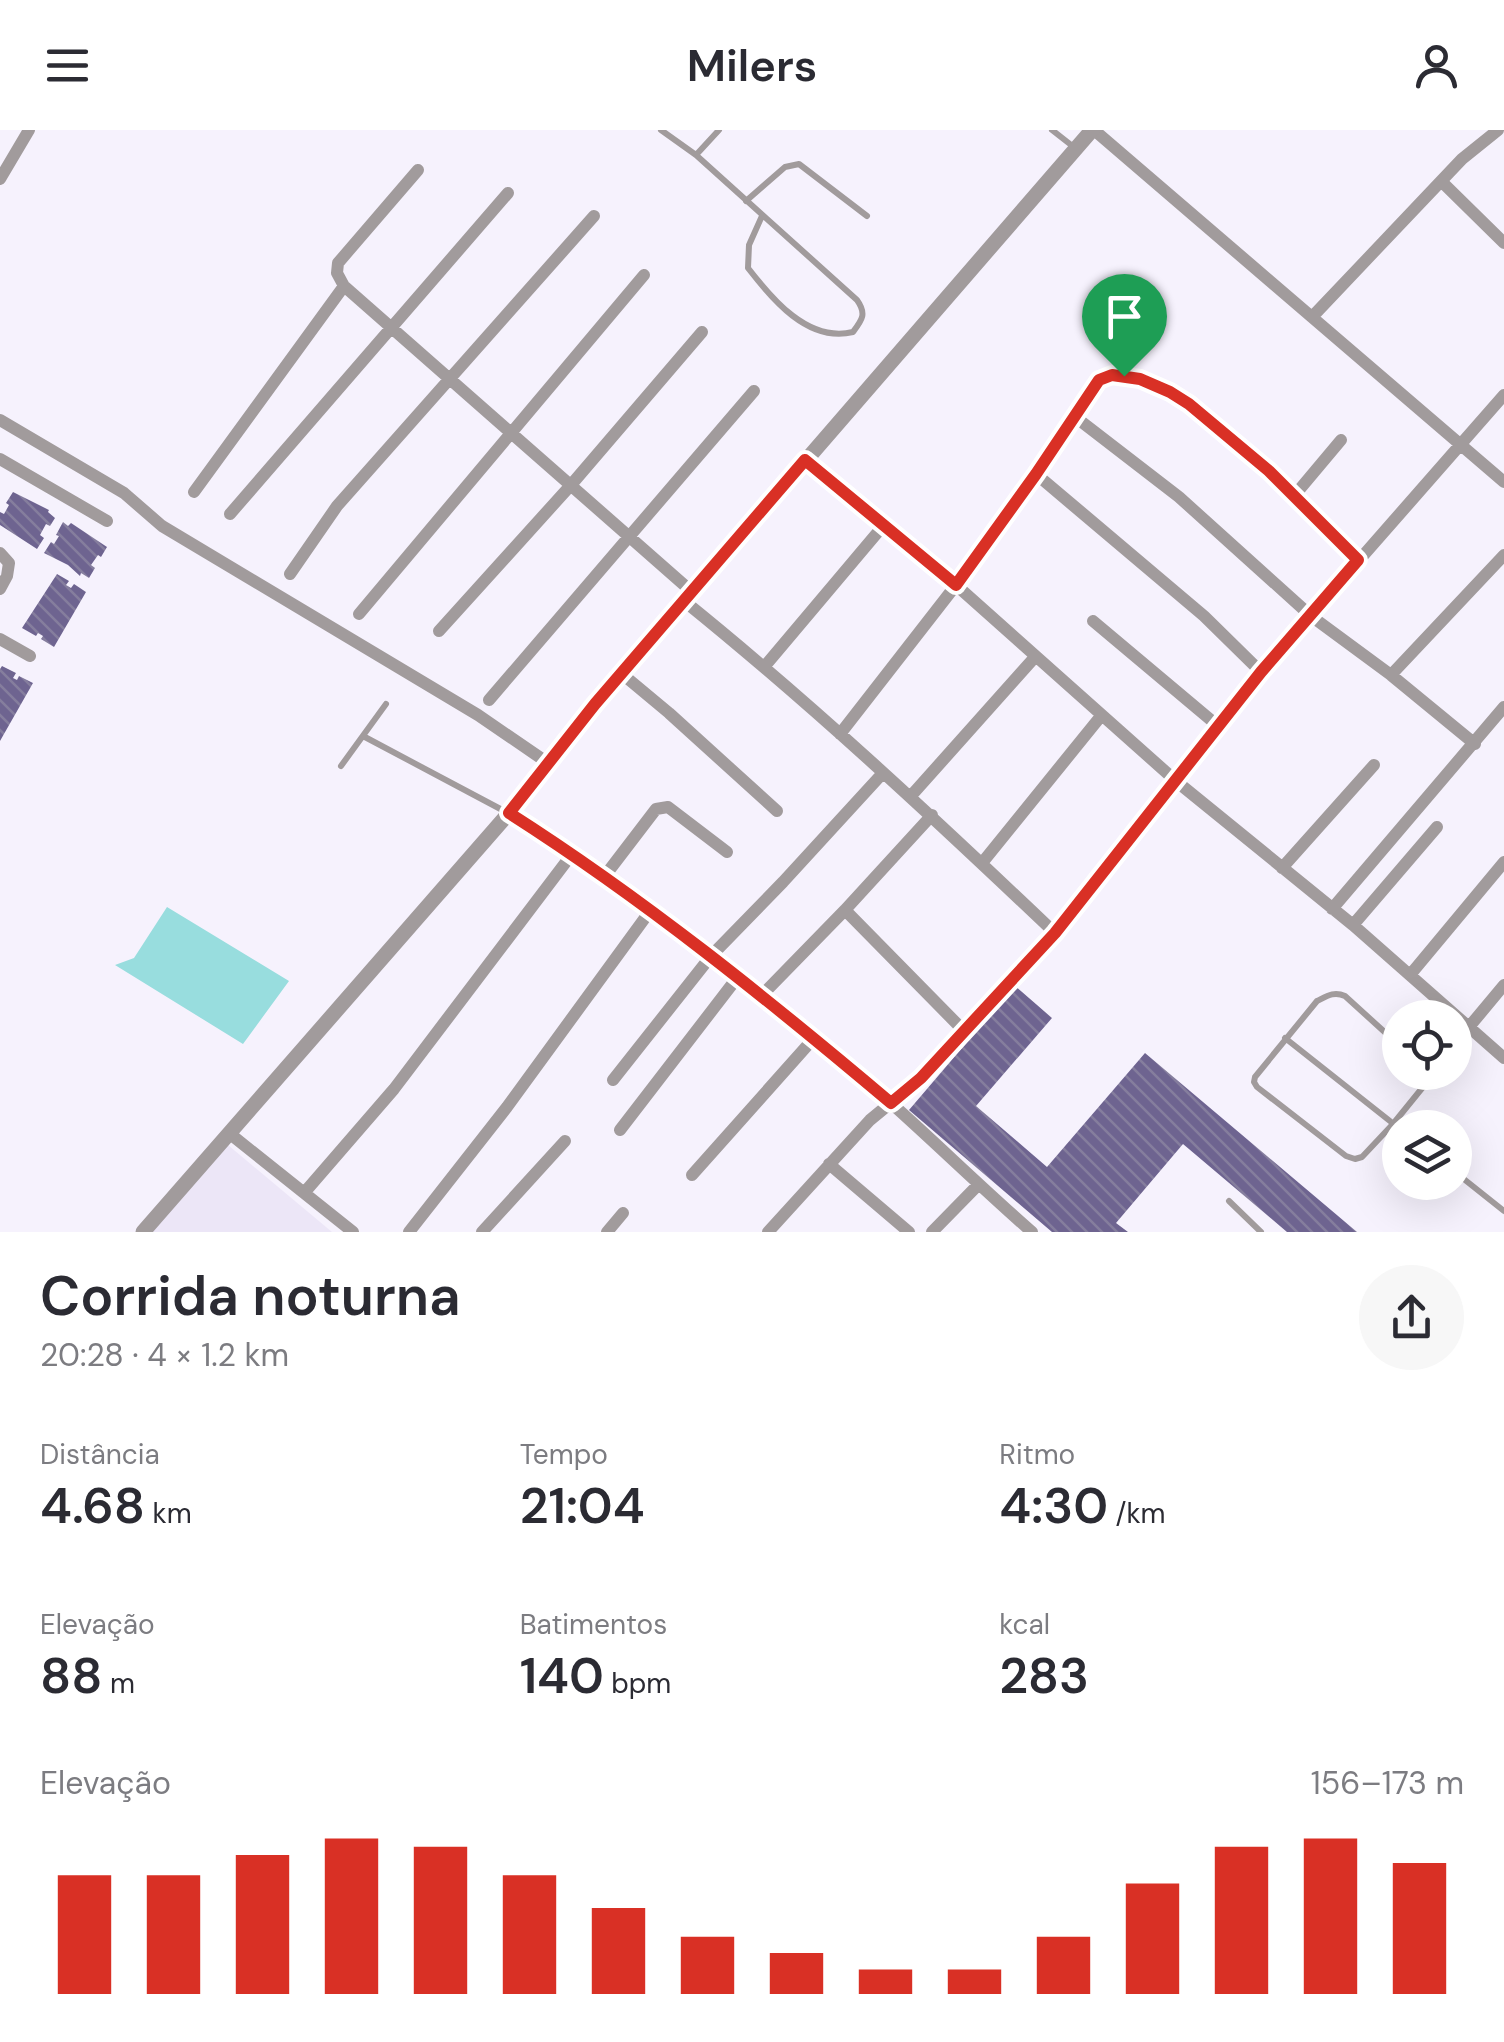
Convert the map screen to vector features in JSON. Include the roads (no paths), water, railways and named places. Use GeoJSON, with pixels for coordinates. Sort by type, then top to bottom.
{"type":"FeatureCollection","features":[{"type":"Feature","properties":{"kind":"street"},"geometry":{"type":"LineString","coordinates":[[1,173],[29,130]]}},
{"type":"Feature","properties":{"kind":"street"},"geometry":{"type":"LineString","coordinates":[[143,1232],[509,813],[621,673],[1093,130],[1504,482]]}},
{"type":"Feature","properties":{"kind":"street"},"geometry":{"type":"LineString","coordinates":[[1313,316],[1462,159],[1498,130]]}},
{"type":"Feature","properties":{"kind":"street"},"geometry":{"type":"LineString","coordinates":[[418,170],[338,263],[337,273],[344,286],[630,537],[687,596],[932,816],[1055,933]]}},
{"type":"Feature","properties":{"kind":"street"},"geometry":{"type":"LineString","coordinates":[[1441,181],[1504,243]]}},
{"type":"Feature","properties":{"kind":"street"},"geometry":{"type":"LineString","coordinates":[[230,514],[508,193]]}},
{"type":"Feature","properties":{"kind":"street"},"geometry":{"type":"LineString","coordinates":[[290,574],[337,506],[594,216]]}},
{"type":"Feature","properties":{"kind":"street"},"geometry":{"type":"LineString","coordinates":[[359,614],[644,275]]}},
{"type":"Feature","properties":{"kind":"street"},"geometry":{"type":"LineString","coordinates":[[194,492],[344,286]]}},
{"type":"Feature","properties":{"kind":"street"},"geometry":{"type":"LineString","coordinates":[[439,631],[571,486],[702,332]]}},
{"type":"Feature","properties":{"kind":"street"},"geometry":{"type":"LineString","coordinates":[[840,734],[956,585],[1099,380],[1112,375],[1140,379],[1189,404],[1294,496],[1358,560]]}},
{"type":"Feature","properties":{"kind":"street"},"geometry":{"type":"LineString","coordinates":[[489,700],[754,391]]}},
{"type":"Feature","properties":{"kind":"street"},"geometry":{"type":"LineString","coordinates":[[768,1232],[870,1120],[914,1086],[966,1032],[1055,933],[1261,672],[1504,395]]}},
{"type":"Feature","properties":{"kind":"street"},"geometry":{"type":"LineString","coordinates":[[1074,416],[1179,497],[1311,616],[1475,744]]}},
{"type":"Feature","properties":{"kind":"street"},"geometry":{"type":"LineString","coordinates":[[0,420],[124,493],[162,526],[478,715],[548,763]]}},
{"type":"Feature","properties":{"kind":"street"},"geometry":{"type":"LineString","coordinates":[[1294,496],[1342,440]]}},
{"type":"Feature","properties":{"kind":"street"},"geometry":{"type":"LineString","coordinates":[[805,460],[956,585],[1176,780],[1440,1000]]}},
{"type":"Feature","properties":{"kind":"street"},"geometry":{"type":"LineString","coordinates":[[3,467],[107,522]]}},
{"type":"Feature","properties":{"kind":"street"},"geometry":{"type":"LineString","coordinates":[[1036,474],[1204,616],[1261,672]]}},
{"type":"Feature","properties":{"kind":"street"},"geometry":{"type":"LineString","coordinates":[[765,666],[883,526]]}},
{"type":"Feature","properties":{"kind":"street"},"geometry":{"type":"LineString","coordinates":[[0,553],[9,563],[8,576],[0,589]]}},
{"type":"Feature","properties":{"kind":"street"},"geometry":{"type":"LineString","coordinates":[[1391,675],[1504,555]]}},
{"type":"Feature","properties":{"kind":"street"},"geometry":{"type":"LineString","coordinates":[[1093,621],[1218,726]]}},
{"type":"Feature","properties":{"kind":"street"},"geometry":{"type":"LineString","coordinates":[[0,639],[30,656]]}},
{"type":"Feature","properties":{"kind":"street"},"geometry":{"type":"LineString","coordinates":[[910,797],[1035,656]]}},
{"type":"Feature","properties":{"kind":"street"},"geometry":{"type":"LineString","coordinates":[[621,673],[777,811]]}},
{"type":"Feature","properties":{"kind":"street"},"geometry":{"type":"LineString","coordinates":[[1332,908],[1504,707]]}},
{"type":"Feature","properties":{"kind":"street"},"geometry":{"type":"LineString","coordinates":[[982,863],[1101,716]]}},
{"type":"Feature","properties":{"kind":"street"},"geometry":{"type":"LineString","coordinates":[[1282,868],[1374,765]]}},
{"type":"Feature","properties":{"kind":"street"},"geometry":{"type":"LineString","coordinates":[[612,1080],[710,956],[882,774]]}},
{"type":"Feature","properties":{"kind":"street"},"geometry":{"type":"LineString","coordinates":[[604,877],[662,806],[727,852]]}},
{"type":"Feature","properties":{"kind":"street"},"geometry":{"type":"LineString","coordinates":[[509,813],[604,877],[762,996],[891,1103],[1032,1232]]}},
{"type":"Feature","properties":{"kind":"street"},"geometry":{"type":"LineString","coordinates":[[762,996],[932,816]]}},
{"type":"Feature","properties":{"kind":"street"},"geometry":{"type":"LineString","coordinates":[[1353,925],[1438,827]]}},
{"type":"Feature","properties":{"kind":"street"},"geometry":{"type":"LineString","coordinates":[[304,1193],[394,1088],[572,854]]}},
{"type":"Feature","properties":{"kind":"street"},"geometry":{"type":"LineString","coordinates":[[1410,974],[1504,862]]}},
{"type":"Feature","properties":{"kind":"street"},"geometry":{"type":"LineString","coordinates":[[846,910],[966,1032]]}},
{"type":"Feature","properties":{"kind":"street"},"geometry":{"type":"LineString","coordinates":[[409,1232],[507,1107],[650,912]]}},
{"type":"Feature","properties":{"kind":"street"},"geometry":{"type":"LineString","coordinates":[[620,1130],[738,978]]}},
{"type":"Feature","properties":{"kind":"street"},"geometry":{"type":"LineString","coordinates":[[1472,1022],[1504,985]]}},
{"type":"Feature","properties":{"kind":"street"},"geometry":{"type":"LineString","coordinates":[[1472,1029],[1504,1058]]}},
{"type":"Feature","properties":{"kind":"street"},"geometry":{"type":"LineString","coordinates":[[692,1174],[814,1038]]}},
{"type":"Feature","properties":{"kind":"street"},"geometry":{"type":"LineString","coordinates":[[229,1133],[353,1232]]}},
{"type":"Feature","properties":{"kind":"street"},"geometry":{"type":"LineString","coordinates":[[482,1232],[565,1141]]}},
{"type":"Feature","properties":{"kind":"street"},"geometry":{"type":"LineString","coordinates":[[828,1164],[909,1232]]}},
{"type":"Feature","properties":{"kind":"street"},"geometry":{"type":"LineString","coordinates":[[932,1232],[978,1185]]}},
{"type":"Feature","properties":{"kind":"street"},"geometry":{"type":"LineString","coordinates":[[607,1232],[623,1214]]}},
{"type":"Feature","properties":{"kind":"lane"},"geometry":{"type":"LineString","coordinates":[[661,130],[696,155],[858,300],[864,318],[853,332],[836,334],[796,318],[773,299],[748,268],[749,244],[762,216]]}},
{"type":"Feature","properties":{"kind":"lane"},"geometry":{"type":"LineString","coordinates":[[696,155],[719,130]]}},
{"type":"Feature","properties":{"kind":"lane"},"geometry":{"type":"LineString","coordinates":[[1052,130],[1076,148]]}},
{"type":"Feature","properties":{"kind":"lane"},"geometry":{"type":"LineString","coordinates":[[746,201],[786,167],[799,164],[867,216]]}},
{"type":"Feature","properties":{"kind":"lane"},"geometry":{"type":"LineString","coordinates":[[341,766],[386,704]]}},
{"type":"Feature","properties":{"kind":"lane"},"geometry":{"type":"LineString","coordinates":[[363,736],[509,813]]}},
{"type":"Feature","properties":{"kind":"lane"},"geometry":{"type":"LineString","coordinates":[[1382,1030],[1345,996],[1329,994],[1316,1001],[1254,1082],[1346,1156],[1362,1157],[1382,1139]]}},
{"type":"Feature","properties":{"kind":"lane"},"geometry":{"type":"LineString","coordinates":[[1285,1038],[1382,1114]]}},
{"type":"Feature","properties":{"kind":"lane"},"geometry":{"type":"LineString","coordinates":[[1472,1186],[1504,1211]]}},
{"type":"Feature","properties":{"kind":"lane"},"geometry":{"type":"LineString","coordinates":[[1229,1201],[1261,1232]]}},
{"type":"Feature","properties":{"kind":"water"},"geometry":{"type":"Polygon","coordinates":[[[167,907],[289,981],[243,1044],[115,965],[134,958],[167,907]]]}}]}
